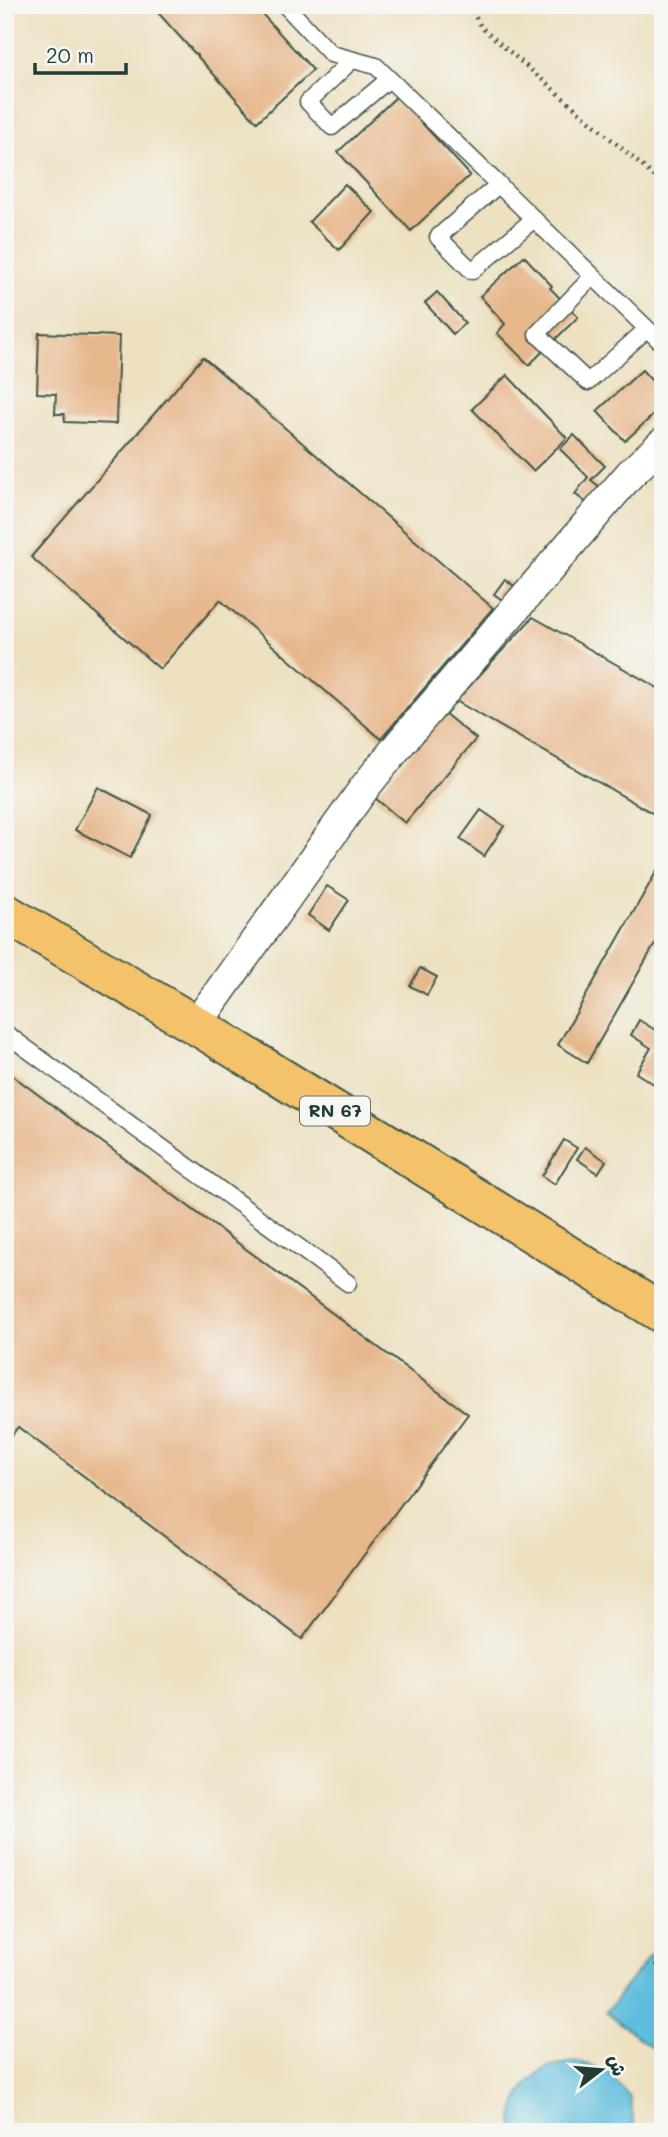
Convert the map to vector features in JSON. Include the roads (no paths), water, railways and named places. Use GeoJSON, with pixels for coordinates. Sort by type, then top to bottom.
{"type":"FeatureCollection","features":[{"type":"Feature","properties":{"kind":"main road","name":"RN 67"},"geometry":{"type":"LineString","coordinates":[[5,913],[195,1026],[663,1314]]}},
{"type":"Feature","properties":{"kind":"street"},"geometry":{"type":"LineString","coordinates":[[195,1026],[365,787],[630,474],[663,443]]}},
{"type":"Feature","properties":{"kind":"lane"},"geometry":{"type":"LineString","coordinates":[[285,5],[331,54],[376,66],[663,344]]}},
{"type":"Feature","properties":{"kind":"lane"},"geometry":{"type":"LineString","coordinates":[[352,60],[308,102],[332,127],[390,79]]}},
{"type":"Feature","properties":{"kind":"lane"},"geometry":{"type":"LineString","coordinates":[[499,184],[438,237],[472,271],[534,219]]}},
{"type":"Feature","properties":{"kind":"lane"},"geometry":{"type":"LineString","coordinates":[[593,276],[537,334],[588,382],[647,329]]}},
{"type":"Feature","properties":{"kind":"lane"},"geometry":{"type":"LineString","coordinates":[[5,1032],[348,1283]]}},
{"type":"Feature","properties":{"kind":"water"},"geometry":{"type":"Polygon","coordinates":[[[663,1939],[663,2057],[606,2012],[663,1939]]]}},
{"type":"Feature","properties":{"kind":"water"},"geometry":{"type":"Polygon","coordinates":[[[580,2062],[609,2073],[630,2098],[635,2132],[514,2132],[514,2113],[525,2087],[551,2066],[580,2062]]]}}]}
